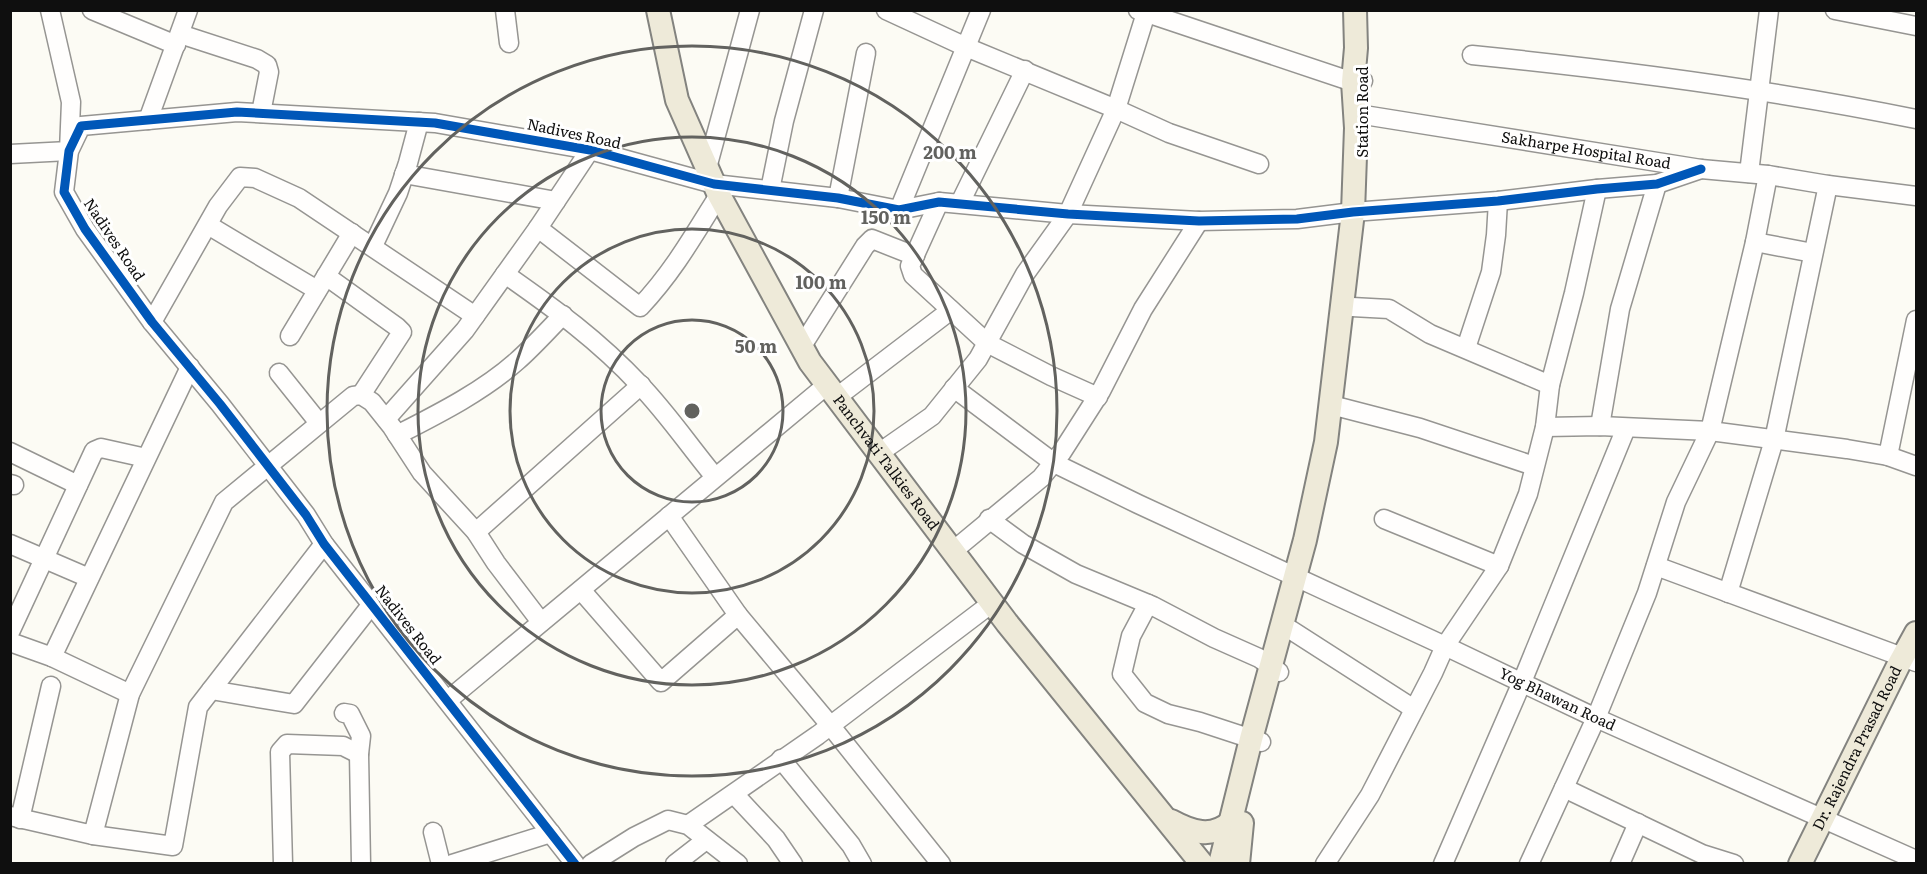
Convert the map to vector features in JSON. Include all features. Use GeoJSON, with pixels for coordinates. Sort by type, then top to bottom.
{"type":"FeatureCollection","features":[{"type":"Feature","properties":{"kind":"main road","name":"Panchvati Talkies Road"},"geometry":{"type":"LineString","coordinates":[[658,10],[677,100],[713,182],[810,362],[992,603],[1202,864]]}},
{"type":"Feature","properties":{"kind":"main road","name":"Station Road"},"geometry":{"type":"LineString","coordinates":[[1355,10],[1358,81],[1364,115],[1358,213]]}},
{"type":"Feature","properties":{"kind":"main road","name":"Station Road"},"geometry":{"type":"LineString","coordinates":[[1358,213],[1356,128],[1364,10]]}},
{"type":"Feature","properties":{"kind":"main road"},"geometry":{"type":"LineString","coordinates":[[1220,864],[1256,741],[1299,579],[1325,494],[1352,307],[1358,213]]}},
{"type":"Feature","properties":{"kind":"main road"},"geometry":{"type":"LineString","coordinates":[[1275,669],[1291,630],[1305,540],[1326,442],[1358,213]]}},
{"type":"Feature","properties":{"kind":"main road","name":"Dr. Rajendra Prasad Road"},"geometry":{"type":"LineString","coordinates":[[1800,864],[1822,819],[1910,659],[1917,633]]}},
{"type":"Feature","properties":{"kind":"main road"},"geometry":{"type":"LineString","coordinates":[[1238,864],[1239,843],[1256,741]]}},
{"type":"Feature","properties":{"kind":"main road"},"geometry":{"type":"LineString","coordinates":[[1164,817],[1191,831],[1206,833],[1216,831],[1231,822]]}},
{"type":"Feature","properties":{"kind":"street"},"geometry":{"type":"LineString","coordinates":[[10,154],[69,151],[71,102],[50,10]]}},
{"type":"Feature","properties":{"kind":"street"},"geometry":{"type":"LineString","coordinates":[[92,10],[178,39],[257,59],[267,65],[269,72],[261,113]]}},
{"type":"Feature","properties":{"kind":"street"},"geometry":{"type":"LineString","coordinates":[[148,120],[188,10]]}},
{"type":"Feature","properties":{"kind":"street"},"geometry":{"type":"LineString","coordinates":[[505,10],[509,43]]}},
{"type":"Feature","properties":{"kind":"street"},"geometry":{"type":"LineString","coordinates":[[538,228],[640,307],[676,264],[713,182],[750,10]]}},
{"type":"Feature","properties":{"kind":"street"},"geometry":{"type":"LineString","coordinates":[[770,190],[784,121],[814,10]]}},
{"type":"Feature","properties":{"kind":"street"},"geometry":{"type":"LineString","coordinates":[[886,10],[966,47],[1025,70],[1169,133],[1259,164]]}},
{"type":"Feature","properties":{"kind":"street"},"geometry":{"type":"LineString","coordinates":[[899,210],[981,10]]}},
{"type":"Feature","properties":{"kind":"street"},"geometry":{"type":"LineString","coordinates":[[1749,173],[1769,10]]}},
{"type":"Feature","properties":{"kind":"street"},"geometry":{"type":"LineString","coordinates":[[1835,10],[1880,15],[1917,26]]}},
{"type":"Feature","properties":{"kind":"street"},"geometry":{"type":"LineString","coordinates":[[879,453],[932,416],[978,359],[1025,274],[1068,214],[1116,109],[1142,12],[1358,81]]}},
{"type":"Feature","properties":{"kind":"street"},"geometry":{"type":"LineString","coordinates":[[837,198],[866,53]]}},
{"type":"Feature","properties":{"kind":"street"},"geometry":{"type":"LineString","coordinates":[[1472,55],[1614,70],[1760,91],[1917,119]]}},
{"type":"Feature","properties":{"kind":"street"},"geometry":{"type":"LineString","coordinates":[[960,203],[1025,70]]}},
{"type":"Feature","properties":{"kind":"street","name":"Nadives Road"},"geometry":{"type":"LineString","coordinates":[[575,864],[324,544],[306,515],[267,465],[152,322],[85,229],[64,192],[69,151],[81,126],[237,112],[435,123],[590,150],[713,182],[837,198],[899,210]]}},
{"type":"Feature","properties":{"kind":"street","name":"Sakharpe Hospital Road"},"geometry":{"type":"LineString","coordinates":[[1364,115],[1701,169],[1768,175],[1917,196]]}},
{"type":"Feature","properties":{"kind":"street"},"geometry":{"type":"LineString","coordinates":[[373,246],[398,193],[418,122]]}},
{"type":"Feature","properties":{"kind":"street"},"geometry":{"type":"LineString","coordinates":[[386,419],[465,330],[590,150]]}},
{"type":"Feature","properties":{"kind":"street"},"geometry":{"type":"LineString","coordinates":[[899,210],[939,202],[1068,214],[1198,221],[1297,219],[1657,184],[1701,169]]}},
{"type":"Feature","properties":{"kind":"street"},"geometry":{"type":"LineString","coordinates":[[404,174],[556,201]]}},
{"type":"Feature","properties":{"kind":"street"},"geometry":{"type":"LineString","coordinates":[[1529,864],[1596,718],[1647,593],[1676,502],[1710,431],[1755,242],[1768,175]]}},
{"type":"Feature","properties":{"kind":"street"},"geometry":{"type":"LineString","coordinates":[[152,322],[218,206],[240,177],[255,178],[299,198],[475,316]]}},
{"type":"Feature","properties":{"kind":"street"},"geometry":{"type":"LineString","coordinates":[[1600,426],[1620,309],[1657,184]]}},
{"type":"Feature","properties":{"kind":"street"},"geometry":{"type":"LineString","coordinates":[[1728,593],[1774,440],[1828,185]]}},
{"type":"Feature","properties":{"kind":"street"},"geometry":{"type":"LineString","coordinates":[[1325,864],[1370,795],[1445,645],[1499,566],[1528,494],[1545,427],[1550,385],[1574,293],[1597,189]]}},
{"type":"Feature","properties":{"kind":"street"},"geometry":{"type":"LineString","coordinates":[[1466,348],[1491,272],[1498,201]]}},
{"type":"Feature","properties":{"kind":"street"},"geometry":{"type":"LineString","coordinates":[[939,202],[910,266],[913,275],[987,343],[1098,397]]}},
{"type":"Feature","properties":{"kind":"street"},"geometry":{"type":"LineString","coordinates":[[953,551],[1041,478],[1054,463],[1098,397],[1143,309],[1198,221]]}},
{"type":"Feature","properties":{"kind":"street"},"geometry":{"type":"LineString","coordinates":[[208,225],[321,283],[397,327],[402,333],[361,395]]}},
{"type":"Feature","properties":{"kind":"street"},"geometry":{"type":"LineString","coordinates":[[290,336],[352,233]]}},
{"type":"Feature","properties":{"kind":"street"},"geometry":{"type":"LineString","coordinates":[[802,346],[872,238],[915,256]]}},
{"type":"Feature","properties":{"kind":"street"},"geometry":{"type":"LineString","coordinates":[[1755,242],[1813,253]]}},
{"type":"Feature","properties":{"kind":"street"},"geometry":{"type":"LineString","coordinates":[[505,274],[599,344],[641,385],[715,477]]}},
{"type":"Feature","properties":{"kind":"street"},"geometry":{"type":"LineString","coordinates":[[1352,307],[1389,309],[1430,334],[1550,385]]}},
{"type":"Feature","properties":{"kind":"street"},"geometry":{"type":"LineString","coordinates":[[448,700],[715,477],[833,391],[951,310]]}},
{"type":"Feature","properties":{"kind":"street"},"geometry":{"type":"LineString","coordinates":[[397,435],[439,414],[491,381],[517,361],[563,315]]}},
{"type":"Feature","properties":{"kind":"street"},"geometry":{"type":"LineString","coordinates":[[1888,456],[1917,320]]}},
{"type":"Feature","properties":{"kind":"street"},"geometry":{"type":"LineString","coordinates":[[52,657],[190,367]]}},
{"type":"Feature","properties":{"kind":"street"},"geometry":{"type":"LineString","coordinates":[[279,373],[319,423]]}},
{"type":"Feature","properties":{"kind":"street"},"geometry":{"type":"LineString","coordinates":[[476,532],[641,385]]}},
{"type":"Feature","properties":{"kind":"street","name":"Yog Bhawan Road"},"geometry":{"type":"LineString","coordinates":[[954,388],[1054,463],[1596,718],[1914,861]]}},
{"type":"Feature","properties":{"kind":"street"},"geometry":{"type":"LineString","coordinates":[[93,835],[130,694],[224,502],[353,396],[361,395],[372,402],[422,473],[476,532],[496,563],[541,621]]}},
{"type":"Feature","properties":{"kind":"street"},"geometry":{"type":"LineString","coordinates":[[1339,407],[1420,428],[1534,466]]}},
{"type":"Feature","properties":{"kind":"street"},"geometry":{"type":"LineString","coordinates":[[1545,427],[1600,426],[1710,431],[1847,449],[1888,456],[1917,466]]}},
{"type":"Feature","properties":{"kind":"street"},"geometry":{"type":"LineString","coordinates":[[1443,864],[1522,682],[1626,428]]}},
{"type":"Feature","properties":{"kind":"street"},"geometry":{"type":"LineString","coordinates":[[10,632],[94,451],[101,448],[146,458]]}},
{"type":"Feature","properties":{"kind":"street"},"geometry":{"type":"LineString","coordinates":[[10,452],[78,485]]}},
{"type":"Feature","properties":{"kind":"street"},"geometry":{"type":"LineString","coordinates":[[669,516],[738,615],[941,864]]}},
{"type":"Feature","properties":{"kind":"street"},"geometry":{"type":"LineString","coordinates":[[989,519],[1023,544],[1076,574],[1148,604],[1259,658],[1275,669]]}},
{"type":"Feature","properties":{"kind":"street"},"geometry":{"type":"LineString","coordinates":[[1384,519],[1499,566]]}},
{"type":"Feature","properties":{"kind":"street"},"geometry":{"type":"LineString","coordinates":[[10,544],[89,578]]}},
{"type":"Feature","properties":{"kind":"street"},"geometry":{"type":"LineString","coordinates":[[51,686],[15,817],[93,835],[173,846],[198,707],[324,544]]}},
{"type":"Feature","properties":{"kind":"street"},"geometry":{"type":"LineString","coordinates":[[1656,566],[1910,659]]}},
{"type":"Feature","properties":{"kind":"street"},"geometry":{"type":"LineString","coordinates":[[581,590],[661,682],[738,615]]}},
{"type":"Feature","properties":{"kind":"street"},"geometry":{"type":"LineString","coordinates":[[688,825],[830,725],[992,603]]}},
{"type":"Feature","properties":{"kind":"street"},"geometry":{"type":"LineString","coordinates":[[211,690],[294,704],[372,604]]}},
{"type":"Feature","properties":{"kind":"street"},"geometry":{"type":"LineString","coordinates":[[1148,604],[1131,636],[1122,675],[1145,703],[1168,714],[1256,741]]}},
{"type":"Feature","properties":{"kind":"street"},"geometry":{"type":"LineString","coordinates":[[1291,630],[1414,709]]}},
{"type":"Feature","properties":{"kind":"street"},"geometry":{"type":"LineString","coordinates":[[10,642],[52,657],[130,694]]}},
{"type":"Feature","properties":{"kind":"street"},"geometry":{"type":"LineString","coordinates":[[344,713],[350,714],[361,736],[359,753],[361,864]]}},
{"type":"Feature","properties":{"kind":"street"},"geometry":{"type":"LineString","coordinates":[[283,864],[280,752],[287,744],[343,746],[359,753]]}},
{"type":"Feature","properties":{"kind":"street"},"geometry":{"type":"LineString","coordinates":[[782,759],[838,829],[862,864]]}},
{"type":"Feature","properties":{"kind":"street"},"geometry":{"type":"LineString","coordinates":[[1564,788],[1638,823],[1699,859],[1734,864]]}},
{"type":"Feature","properties":{"kind":"street"},"geometry":{"type":"LineString","coordinates":[[734,794],[776,839],[793,864]]}},
{"type":"Feature","properties":{"kind":"street"},"geometry":{"type":"LineString","coordinates":[[591,864],[634,837],[668,820],[688,825],[738,864]]}},
{"type":"Feature","properties":{"kind":"street"},"geometry":{"type":"LineString","coordinates":[[1620,864],[1638,823]]}},
{"type":"Feature","properties":{"kind":"street"},"geometry":{"type":"LineString","coordinates":[[433,832],[441,864]]}},
{"type":"Feature","properties":{"kind":"street"},"geometry":{"type":"LineString","coordinates":[[452,864],[551,833]]}},
{"type":"Feature","properties":{"kind":"street"},"geometry":{"type":"LineString","coordinates":[[675,864],[706,840]]}},
{"type":"Feature","properties":{"kind":"cycle path"},"geometry":{"type":"LineString","coordinates":[[575,864],[324,544],[306,515],[220,404],[152,322],[85,229],[64,192],[69,151],[81,126],[237,112],[435,123],[590,150],[714,184],[838,198],[899,210],[939,202],[1068,214],[1199,221],[1297,219],[1353,212],[1498,201],[1657,184],[1701,169]]}}]}
